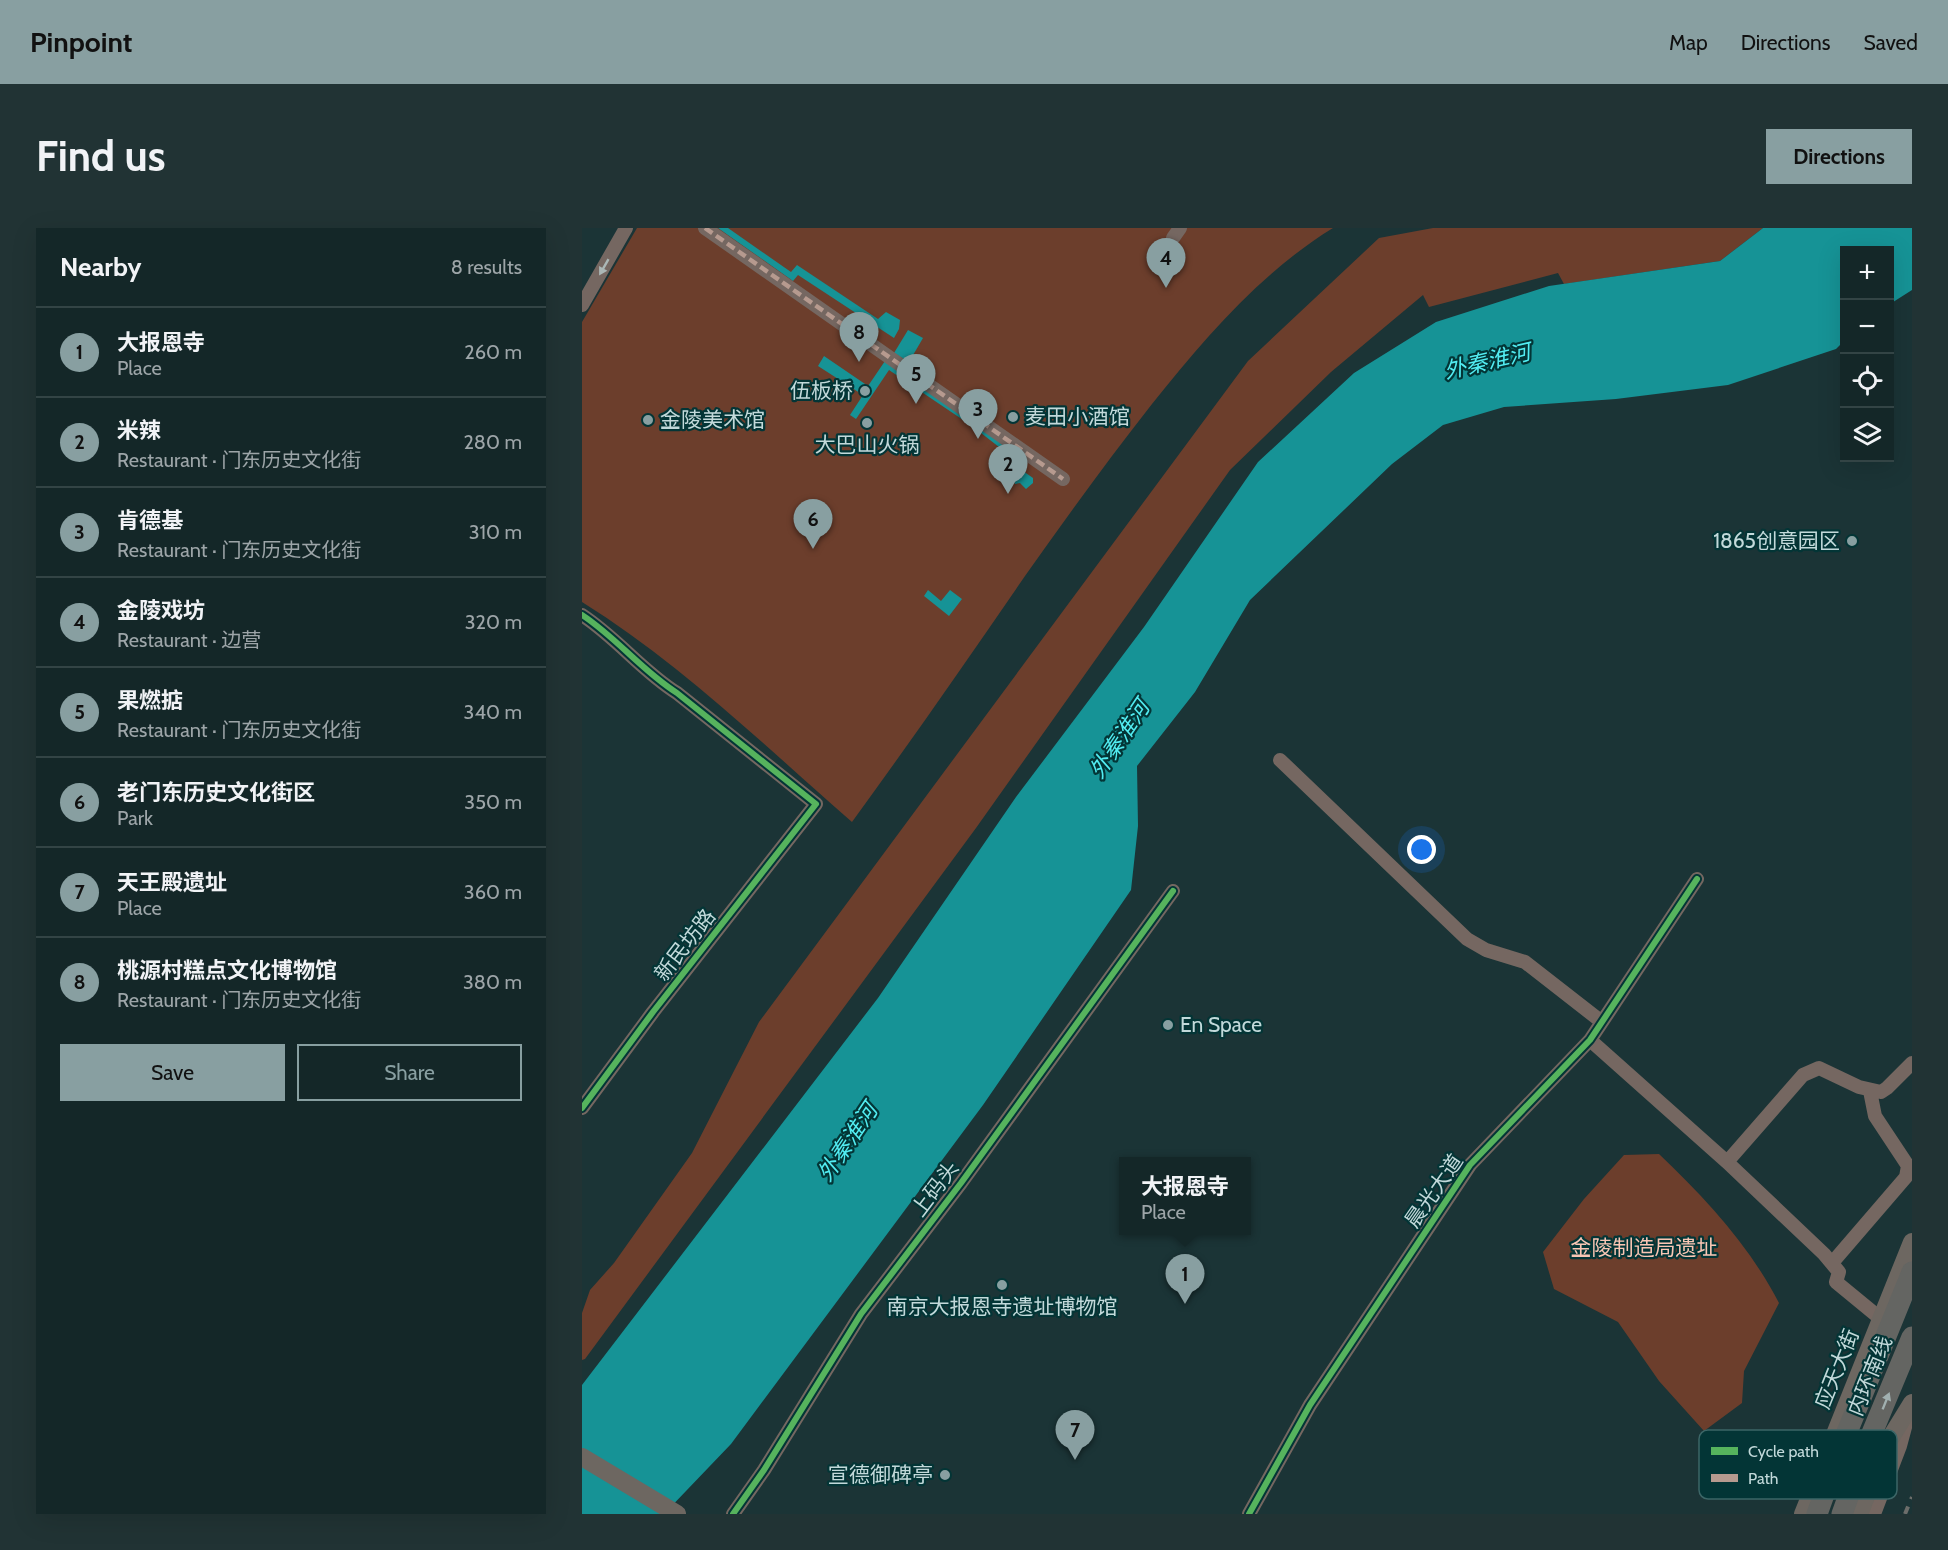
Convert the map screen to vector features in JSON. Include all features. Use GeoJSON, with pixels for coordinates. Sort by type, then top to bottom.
{"type":"FeatureCollection","features":[{"type":"Feature","properties":{"kind":"highway","name":"内环南线"},"geometry":{"type":"LineString","coordinates":[[1848,1430],[1912,1272]]}},
{"type":"Feature","properties":{"kind":"highway","name":"内环南线"},"geometry":{"type":"LineString","coordinates":[[1873,1430],[1912,1337]]}},
{"type":"Feature","properties":{"kind":"highway","name":"内环南线"},"geometry":{"type":"LineString","coordinates":[[1817,1514],[1822,1499]]}},
{"type":"Feature","properties":{"kind":"highway","name":"内环南线"},"geometry":{"type":"LineString","coordinates":[[1842,1514],[1847,1499]]}},
{"type":"Feature","properties":{"kind":"highway"},"geometry":{"type":"LineString","coordinates":[[1852,1514],[1855,1499]]}},
{"type":"Feature","properties":{"kind":"main road","name":"应天大街"},"geometry":{"type":"LineString","coordinates":[[1837,1430],[1912,1242]]}},
{"type":"Feature","properties":{"kind":"main road"},"geometry":{"type":"LineString","coordinates":[[1881,1319],[1912,1330]]}},
{"type":"Feature","properties":{"kind":"main road"},"geometry":{"type":"LineString","coordinates":[[1895,1430],[1911,1404]]}},
{"type":"Feature","properties":{"kind":"main road"},"geometry":{"type":"LineString","coordinates":[[582,1457],[677,1514]]}},
{"type":"Feature","properties":{"kind":"main road","name":"应天大街"},"geometry":{"type":"LineString","coordinates":[[1803,1514],[1809,1499]]}},
{"type":"Feature","properties":{"kind":"main road"},"geometry":{"type":"LineString","coordinates":[[1859,1514],[1865,1499]]}},
{"type":"Feature","properties":{"kind":"street"},"geometry":{"type":"LineString","coordinates":[[582,305],[626,228]]}},
{"type":"Feature","properties":{"kind":"street"},"geometry":{"type":"LineString","coordinates":[[705,228],[1063,479]]}},
{"type":"Feature","properties":{"kind":"street","name":"新民坊路"},"geometry":{"type":"LineString","coordinates":[[582,615],[600,627],[663,684],[816,804],[653,1012],[582,1108]]}},
{"type":"Feature","properties":{"kind":"street"},"geometry":{"type":"LineString","coordinates":[[1280,760],[1467,939],[1486,950],[1525,962],[1602,1022]]}},
{"type":"Feature","properties":{"kind":"street","name":"晨光大道"},"geometry":{"type":"LineString","coordinates":[[1249,1514],[1310,1405],[1470,1165],[1590,1040],[1697,879]]}},
{"type":"Feature","properties":{"kind":"street","name":"上码头"},"geometry":{"type":"LineString","coordinates":[[733,1514],[764,1470],[861,1314],[961,1183],[1173,891]]}},
{"type":"Feature","properties":{"kind":"street"},"geometry":{"type":"LineString","coordinates":[[1590,1040],[1727,1162],[1832,1263],[1839,1272],[1836,1282],[1881,1319]]}},
{"type":"Feature","properties":{"kind":"street"},"geometry":{"type":"LineString","coordinates":[[1727,1162],[1803,1075],[1819,1068],[1870,1091],[1881,1092],[1912,1063]]}},
{"type":"Feature","properties":{"kind":"street"},"geometry":{"type":"LineString","coordinates":[[1832,1263],[1906,1177],[1908,1166],[1875,1116],[1870,1091]]}},
{"type":"Feature","properties":{"kind":"street"},"geometry":{"type":"LineString","coordinates":[[1897,1454],[1911,1404]]}},
{"type":"Feature","properties":{"kind":"street"},"geometry":{"type":"LineString","coordinates":[[1874,1514],[1880,1499]]}},
{"type":"Feature","properties":{"kind":"green space"},"geometry":{"type":"Polygon","coordinates":[[[637,228],[1333,228],[1281,265],[1235,308],[1152,404],[1025,576],[852,822],[688,679],[582,602],[582,322],[637,228]]]}},
{"type":"Feature","properties":{"kind":"green space"},"geometry":{"type":"Polygon","coordinates":[[[1433,228],[1763,228],[1720,261],[1564,284],[1558,273],[1429,307],[1423,295],[1331,372],[1230,470],[976,828],[585,1359],[582,1360],[582,1313],[590,1290],[614,1263],[692,1153],[759,1022],[1248,361],[1379,238],[1433,228]]]}},
{"type":"Feature","properties":{"kind":"green space","name":"金陵制造局遗址"},"geometry":{"type":"Polygon","coordinates":[[[1659,1154],[1693,1188],[1740,1242],[1779,1303],[1744,1371],[1742,1403],[1705,1430],[1659,1381],[1618,1322],[1554,1289],[1543,1252],[1584,1199],[1624,1155],[1659,1154]]]}},
{"type":"Feature","properties":{"kind":"water"},"geometry":{"type":"Polygon","coordinates":[[[718,228],[728,228],[791,272],[797,265],[878,319],[886,312],[900,320],[899,329],[894,338],[798,275],[793,281],[718,228]]]}},
{"type":"Feature","properties":{"kind":"water","name":"外秦淮河"},"geometry":{"type":"Polygon","coordinates":[[[1763,228],[1912,228],[1912,290],[1894,301],[1894,246],[1840,246],[1840,345],[1836,349],[1728,385],[1616,399],[1504,407],[1443,425],[1392,464],[1250,600],[1195,692],[1137,766],[1138,826],[1131,890],[983,1105],[731,1444],[664,1514],[582,1514],[582,1385],[878,998],[1016,797],[1144,627],[1258,462],[1354,373],[1436,322],[1549,286],[1720,261],[1763,228]]]}},
{"type":"Feature","properties":{"kind":"water"},"geometry":{"type":"Polygon","coordinates":[[[908,330],[923,338],[909,362],[894,353],[908,330]]]}},
{"type":"Feature","properties":{"kind":"water"},"geometry":{"type":"Polygon","coordinates":[[[824,356],[868,386],[885,361],[1019,456],[1023,471],[1033,478],[1033,483],[1026,489],[1020,483],[1015,484],[1014,462],[1008,454],[972,426],[889,370],[856,419],[850,415],[863,395],[818,366],[824,356]]]}},
{"type":"Feature","properties":{"kind":"water"},"geometry":{"type":"Polygon","coordinates":[[[928,590],[941,601],[950,590],[962,599],[949,616],[924,596],[928,590]]]}},
{"type":"Feature","properties":{"kind":"railway"},"geometry":{"type":"LineString","coordinates":[[1905,1514],[1912,1497]]}},
{"type":"Feature","properties":{"kind":"marked path"},"geometry":{"type":"LineString","coordinates":[[705,228],[1063,479]]}},
{"type":"Feature","properties":{"kind":"cycle path"},"geometry":{"type":"LineString","coordinates":[[582,615],[607,634],[652,675],[816,804],[653,1012],[582,1108]]}},
{"type":"Feature","properties":{"kind":"cycle path"},"geometry":{"type":"LineString","coordinates":[[1249,1514],[1310,1405],[1470,1165],[1590,1040],[1697,879]]}},
{"type":"Feature","properties":{"kind":"cycle path"},"geometry":{"type":"LineString","coordinates":[[733,1514],[764,1470],[861,1314],[961,1183],[1173,891]]}},
{"type":"Feature","properties":{"kind":"place","name":"金陵戏坊"},"geometry":{"type":"Point","coordinates":[1166,288]}},
{"type":"Feature","properties":{"kind":"place","name":"桃源村糕点文化博物馆"},"geometry":{"type":"Point","coordinates":[859,362]}},
{"type":"Feature","properties":{"kind":"place","name":"伍板桥"},"geometry":{"type":"Point","coordinates":[865,391]}},
{"type":"Feature","properties":{"kind":"place","name":"果燃掂"},"geometry":{"type":"Point","coordinates":[916,404]}},
{"type":"Feature","properties":{"kind":"place","name":"麦田小酒馆"},"geometry":{"type":"Point","coordinates":[1013,417]}},
{"type":"Feature","properties":{"kind":"place","name":"金陵美术馆"},"geometry":{"type":"Point","coordinates":[648,420]}},
{"type":"Feature","properties":{"kind":"place","name":"大巴山火锅"},"geometry":{"type":"Point","coordinates":[867,423]}},
{"type":"Feature","properties":{"kind":"place","name":"肯德基"},"geometry":{"type":"Point","coordinates":[978,439]}},
{"type":"Feature","properties":{"kind":"place","name":"米辣"},"geometry":{"type":"Point","coordinates":[1008,494]}},
{"type":"Feature","properties":{"kind":"place","name":"1865创意园区"},"geometry":{"type":"Point","coordinates":[1852,541]}},
{"type":"Feature","properties":{"kind":"place","name":"老门东历史文化街区"},"geometry":{"type":"Point","coordinates":[813,549]}},
{"type":"Feature","properties":{"kind":"place","name":"En Space"},"geometry":{"type":"Point","coordinates":[1168,1025]}},
{"type":"Feature","properties":{"kind":"place","name":"南京大报恩寺遗址博物馆"},"geometry":{"type":"Point","coordinates":[1002,1285]}},
{"type":"Feature","properties":{"kind":"place","name":"大报恩寺"},"geometry":{"type":"Point","coordinates":[1185,1304]}},
{"type":"Feature","properties":{"kind":"place","name":"天王殿遗址"},"geometry":{"type":"Point","coordinates":[1075,1460]}},
{"type":"Feature","properties":{"kind":"place","name":"宣德御碑亭"},"geometry":{"type":"Point","coordinates":[945,1475]}}]}
